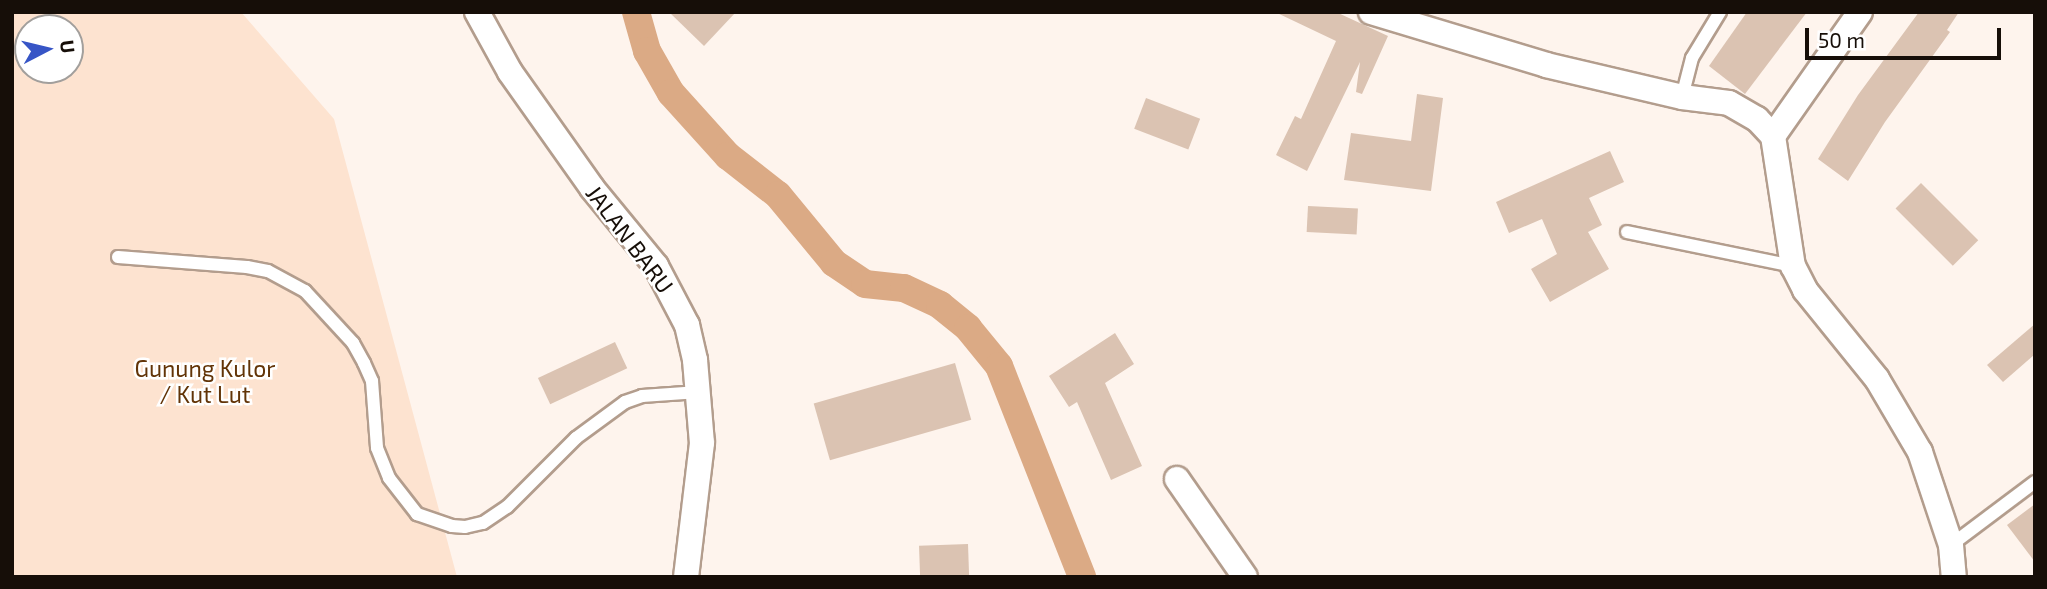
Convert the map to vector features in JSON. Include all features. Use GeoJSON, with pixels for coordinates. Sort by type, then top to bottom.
{"type":"FeatureCollection","features":[{"type":"Feature","properties":{"kind":"street","name":"JALAN BARU"},"geometry":{"type":"LineString","coordinates":[[477,12],[510,72],[592,188],[656,266],[687,326],[699,393],[702,443],[686,577]]}},
{"type":"Feature","properties":{"kind":"street"},"geometry":{"type":"LineString","coordinates":[[1371,12],[1546,65],[1682,97],[1729,103],[1757,119],[1773,136],[1793,267],[1805,289],[1877,379],[1920,452],[1951,545],[1954,577]]}},
{"type":"Feature","properties":{"kind":"street"},"geometry":{"type":"LineString","coordinates":[[1773,136],[1860,12]]}},
{"type":"Feature","properties":{"kind":"street"},"geometry":{"type":"LineString","coordinates":[[1177,480],[1245,577]]}},
{"type":"Feature","properties":{"kind":"lane"},"geometry":{"type":"LineString","coordinates":[[1682,97],[1692,58],[1720,12]]}},
{"type":"Feature","properties":{"kind":"lane"},"geometry":{"type":"LineString","coordinates":[[1627,232],[1793,267]]}},
{"type":"Feature","properties":{"kind":"lane"},"geometry":{"type":"LineString","coordinates":[[118,257],[247,267],[268,271],[305,291],[353,343],[364,363],[373,390],[377,448],[389,478],[417,514],[452,526],[465,527],[483,523],[507,507],[576,438],[625,402],[642,396],[699,393]]}},
{"type":"Feature","properties":{"kind":"lane"},"geometry":{"type":"LineString","coordinates":[[1951,545],[2035,482]]}},
{"type":"Feature","properties":{"kind":"green space","name":"Gunung Kulor / Kut Lut"},"geometry":{"type":"Polygon","coordinates":[[[12,12],[241,12],[334,119],[457,577],[12,577],[12,12]]]}},
{"type":"Feature","properties":{"kind":"building"},"geometry":{"type":"Polygon","coordinates":[[[669,12],[736,12],[704,46],[669,12]]]}},
{"type":"Feature","properties":{"kind":"building"},"geometry":{"type":"Polygon","coordinates":[[[1275,12],[1336,12],[1388,36],[1362,94],[1356,92],[1360,62],[1307,171],[1276,155],[1295,116],[1301,119],[1336,41],[1275,12]]]}},
{"type":"Feature","properties":{"kind":"building"},"geometry":{"type":"Polygon","coordinates":[[[1747,12],[1807,12],[1745,94],[1709,66],[1747,12]]]}},
{"type":"Feature","properties":{"kind":"building"},"geometry":{"type":"Polygon","coordinates":[[[1919,12],[1959,12],[1947,30],[1950,32],[1885,122],[1848,181],[1818,159],[1858,95],[1919,12]]]}},
{"type":"Feature","properties":{"kind":"building"},"geometry":{"type":"Polygon","coordinates":[[[1417,94],[1443,98],[1431,191],[1344,180],[1351,133],[1411,141],[1417,94]]]}},
{"type":"Feature","properties":{"kind":"building"},"geometry":{"type":"Polygon","coordinates":[[[1146,98],[1200,119],[1188,150],[1134,129],[1146,98]]]}},
{"type":"Feature","properties":{"kind":"building"},"geometry":{"type":"Polygon","coordinates":[[[1610,151],[1624,182],[1589,198],[1602,225],[1588,232],[1609,269],[1550,302],[1531,269],[1557,254],[1542,219],[1509,233],[1496,202],[1610,151]]]}},
{"type":"Feature","properties":{"kind":"building"},"geometry":{"type":"Polygon","coordinates":[[[1921,183],[1978,240],[1953,266],[1896,208],[1921,183]]]}},
{"type":"Feature","properties":{"kind":"building"},"geometry":{"type":"Polygon","coordinates":[[[1308,206],[1358,209],[1357,235],[1307,232],[1308,206]]]}},
{"type":"Feature","properties":{"kind":"building"},"geometry":{"type":"Polygon","coordinates":[[[2035,324],[2035,354],[2003,382],[1987,365],[2035,324]]]}},
{"type":"Feature","properties":{"kind":"building"},"geometry":{"type":"Polygon","coordinates":[[[1115,333],[1134,364],[1105,383],[1142,466],[1111,480],[1077,402],[1069,407],[1049,376],[1115,333]]]}},
{"type":"Feature","properties":{"kind":"building"},"geometry":{"type":"Polygon","coordinates":[[[615,342],[627,368],[550,404],[538,378],[615,342]]]}},
{"type":"Feature","properties":{"kind":"building"},"geometry":{"type":"Polygon","coordinates":[[[955,363],[971,420],[830,460],[814,404],[955,363]]]}},
{"type":"Feature","properties":{"kind":"building"},"geometry":{"type":"Polygon","coordinates":[[[2035,504],[2035,562],[2007,525],[2035,504]]]}},
{"type":"Feature","properties":{"kind":"building"},"geometry":{"type":"Polygon","coordinates":[[[968,544],[969,577],[920,577],[919,546],[968,544]]]}},
{"type":"Feature","properties":{"kind":"waterway"},"geometry":{"type":"LineString","coordinates":[[636,12],[647,51],[671,93],[728,156],[778,195],[834,263],[865,284],[904,288],[940,305],[968,328],[999,366],[1082,577]]}}]}
